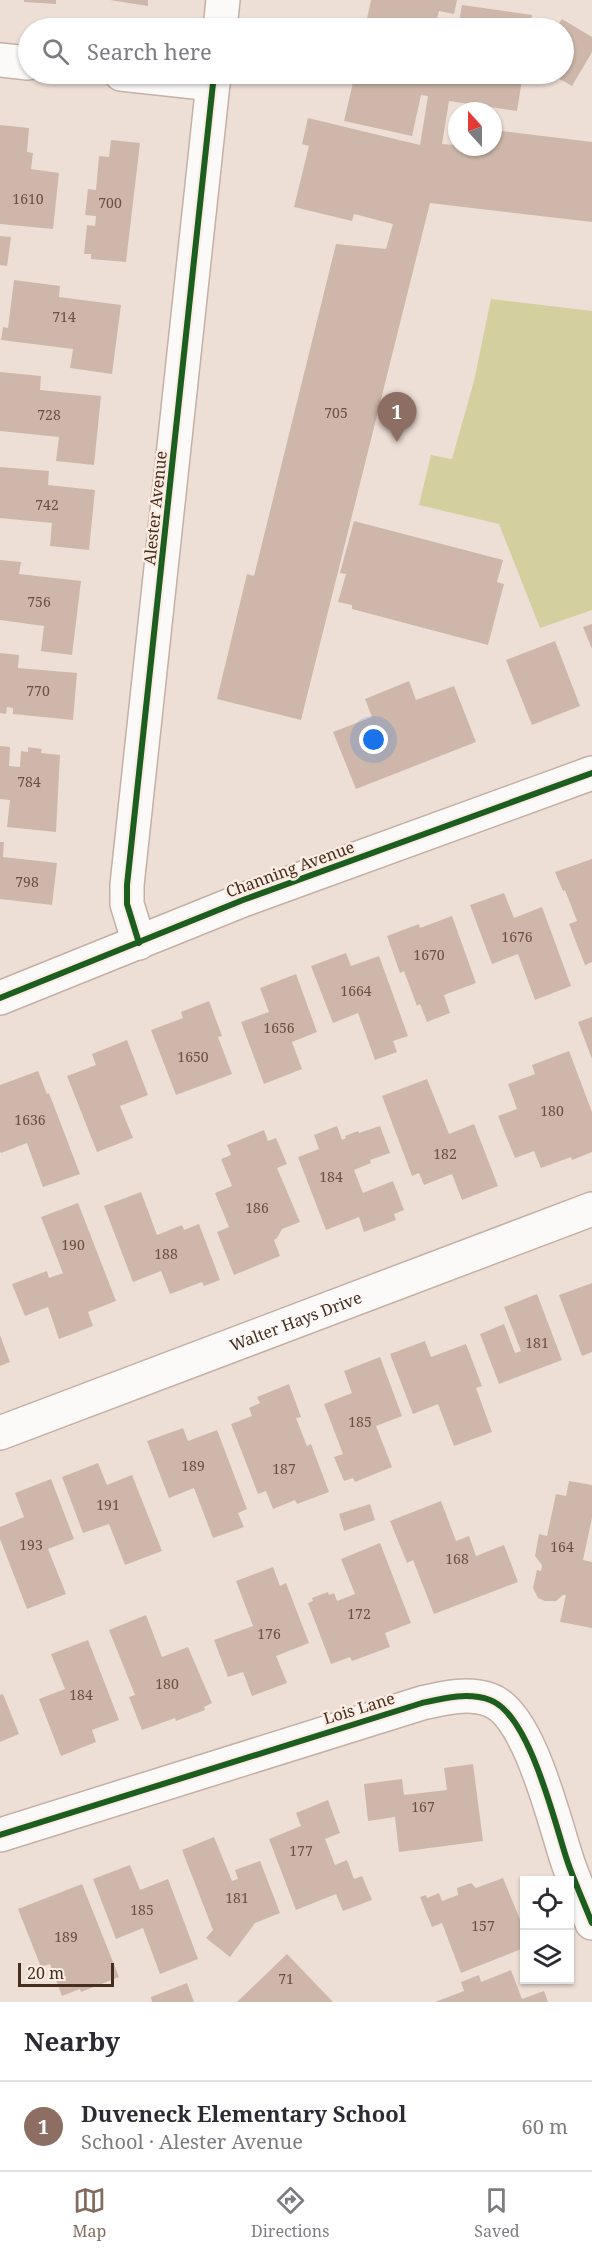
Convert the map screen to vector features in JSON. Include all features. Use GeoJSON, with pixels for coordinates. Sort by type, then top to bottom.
{"type":"FeatureCollection","features":[{"type":"Feature","properties":{"kind":"street"},"geometry":{"type":"LineString","coordinates":[[221,18],[223,0]]}},
{"type":"Feature","properties":{"kind":"street"},"geometry":{"type":"LineString","coordinates":[[0,60],[18,62]]}},
{"type":"Feature","properties":{"kind":"street","name":"Alester Avenue"},"geometry":{"type":"LineString","coordinates":[[139,943],[127,904],[127,885],[212,84]]}},
{"type":"Feature","properties":{"kind":"street","name":"Channing Avenue"},"geometry":{"type":"LineString","coordinates":[[0,998],[243,900],[592,773]]}},
{"type":"Feature","properties":{"kind":"street","name":"Walter Hays Drive"},"geometry":{"type":"LineString","coordinates":[[0,1433],[592,1209]]}},
{"type":"Feature","properties":{"kind":"street","name":"Lois Lane"},"geometry":{"type":"LineString","coordinates":[[0,1835],[422,1703],[458,1695],[491,1700],[506,1710],[518,1726],[542,1779],[568,1863],[592,1923]]}},
{"type":"Feature","properties":{"kind":"shaded area"},"geometry":{"type":"Polygon","coordinates":[[[491,299],[592,311],[592,610],[540,628],[499,524],[419,505],[431,455],[452,459],[474,381],[491,299]]]}},
{"type":"Feature","properties":{"kind":"building"},"geometry":{"type":"Polygon","coordinates":[[[24,0],[56,0],[56,4],[24,2],[24,0]]]}},
{"type":"Feature","properties":{"kind":"building"},"geometry":{"type":"Polygon","coordinates":[[[110,0],[148,0],[148,6],[110,0]]]}},
{"type":"Feature","properties":{"kind":"building"},"geometry":{"type":"Polygon","coordinates":[[[371,0],[457,0],[454,14],[439,11],[437,18],[367,18],[371,0]]]}},
{"type":"Feature","properties":{"kind":"building"},"geometry":{"type":"Polygon","coordinates":[[[462,5],[532,15],[532,18],[460,18],[462,5]]]}},
{"type":"Feature","properties":{"kind":"building"},"geometry":{"type":"Polygon","coordinates":[[[574,26],[592,37],[592,52],[574,83],[574,26]]]}},
{"type":"Feature","properties":{"kind":"building"},"geometry":{"type":"Polygon","coordinates":[[[353,84],[521,84],[517,111],[502,109],[502,102],[449,101],[442,144],[448,144],[448,156],[502,156],[502,131],[592,142],[592,222],[430,203],[301,720],[217,699],[247,574],[254,576],[336,244],[386,249],[393,224],[354,214],[352,221],[294,207],[309,146],[302,144],[308,118],[420,145],[428,96],[421,95],[412,136],[344,121],[353,84]]]}},
{"type":"Feature","properties":{"kind":"building"},"geometry":{"type":"Polygon","coordinates":[[[0,125],[29,128],[27,152],[33,153],[31,169],[59,173],[53,229],[0,224],[0,125]]]}},
{"type":"Feature","properties":{"kind":"building"},"geometry":{"type":"Polygon","coordinates":[[[111,140],[140,143],[126,262],[91,259],[91,254],[84,254],[87,225],[95,226],[96,216],[85,215],[88,189],[96,190],[99,156],[109,157],[111,140]]]}},
{"type":"Feature","properties":{"kind":"building"},"geometry":{"type":"Polygon","coordinates":[[[0,236],[11,237],[7,266],[0,265],[0,236]]]}},
{"type":"Feature","properties":{"kind":"building"},"geometry":{"type":"Polygon","coordinates":[[[14,280],[60,286],[59,297],[121,305],[112,374],[70,368],[73,349],[1,340],[3,327],[8,328],[14,280]]]}},
{"type":"Feature","properties":{"kind":"building"},"geometry":{"type":"Polygon","coordinates":[[[0,372],[41,376],[40,390],[101,396],[94,465],[56,461],[59,437],[0,431],[0,372]]]}},
{"type":"Feature","properties":{"kind":"building"},"geometry":{"type":"Polygon","coordinates":[[[0,467],[49,471],[48,485],[95,490],[89,550],[50,546],[52,523],[0,518],[0,467]]]}},
{"type":"Feature","properties":{"kind":"building"},"geometry":{"type":"Polygon","coordinates":[[[354,521],[503,560],[497,582],[504,584],[488,645],[352,609],[352,605],[338,602],[346,574],[340,573],[354,521]]]}},
{"type":"Feature","properties":{"kind":"building"},"geometry":{"type":"Polygon","coordinates":[[[0,560],[21,562],[19,574],[81,581],[72,655],[41,651],[44,626],[0,620],[0,560]]]}},
{"type":"Feature","properties":{"kind":"building"},"geometry":{"type":"Polygon","coordinates":[[[592,624],[592,649],[583,627],[592,624]]]}},
{"type":"Feature","properties":{"kind":"building"},"geometry":{"type":"Polygon","coordinates":[[[555,641],[580,706],[532,725],[506,660],[555,641]]]}},
{"type":"Feature","properties":{"kind":"building"},"geometry":{"type":"Polygon","coordinates":[[[0,653],[19,655],[18,668],[77,673],[73,720],[13,714],[13,708],[7,707],[6,714],[0,713],[0,653]]]}},
{"type":"Feature","properties":{"kind":"building"},"geometry":{"type":"Polygon","coordinates":[[[409,681],[416,700],[454,686],[476,742],[356,789],[333,732],[372,717],[365,699],[409,681]]]}},
{"type":"Feature","properties":{"kind":"building"},"geometry":{"type":"Polygon","coordinates":[[[0,746],[10,747],[9,766],[20,767],[21,751],[28,752],[28,747],[42,749],[41,753],[60,755],[56,832],[7,827],[10,800],[0,799],[0,746]]]}},
{"type":"Feature","properties":{"kind":"building"},"geometry":{"type":"Polygon","coordinates":[[[0,842],[4,842],[3,857],[57,863],[52,905],[0,899],[0,842]]]}},
{"type":"Feature","properties":{"kind":"building"},"geometry":{"type":"Polygon","coordinates":[[[592,859],[592,962],[585,965],[569,924],[577,921],[555,872],[592,859]]]}},
{"type":"Feature","properties":{"kind":"building"},"geometry":{"type":"Polygon","coordinates":[[[504,893],[514,918],[542,907],[571,986],[535,1000],[518,954],[492,964],[470,905],[504,893]]]}},
{"type":"Feature","properties":{"kind":"building"},"geometry":{"type":"Polygon","coordinates":[[[452,916],[476,983],[444,995],[450,1013],[427,1022],[420,1004],[417,1006],[404,971],[400,973],[387,936],[419,924],[420,928],[452,916]]]}},
{"type":"Feature","properties":{"kind":"building"},"geometry":{"type":"Polygon","coordinates":[[[346,953],[351,966],[379,956],[408,1036],[393,1041],[397,1052],[375,1060],[358,1013],[333,1023],[311,966],[346,953]]]}},
{"type":"Feature","properties":{"kind":"building"},"geometry":{"type":"Polygon","coordinates":[[[296,974],[317,1032],[292,1042],[302,1069],[264,1084],[241,1022],[269,1012],[260,988],[296,974]]]}},
{"type":"Feature","properties":{"kind":"building"},"geometry":{"type":"Polygon","coordinates":[[[209,1001],[222,1036],[218,1037],[232,1074],[176,1095],[151,1030],[183,1018],[181,1012],[209,1001]]]}},
{"type":"Feature","properties":{"kind":"building"},"geometry":{"type":"Polygon","coordinates":[[[592,1017],[592,1059],[578,1022],[592,1017]]]}},
{"type":"Feature","properties":{"kind":"building"},"geometry":{"type":"Polygon","coordinates":[[[127,1040],[148,1095],[120,1106],[133,1138],[97,1152],[67,1076],[96,1065],[92,1054],[127,1040]]]}},
{"type":"Feature","properties":{"kind":"building"},"geometry":{"type":"Polygon","coordinates":[[[569,1051],[592,1112],[592,1152],[541,1168],[534,1151],[515,1158],[498,1116],[517,1109],[508,1084],[535,1074],[532,1065],[569,1051]]]}},
{"type":"Feature","properties":{"kind":"building"},"geometry":{"type":"Polygon","coordinates":[[[38,1071],[47,1094],[49,1093],[80,1174],[43,1187],[27,1143],[1,1153],[0,1151],[0,1085],[38,1071]]]}},
{"type":"Feature","properties":{"kind":"building"},"geometry":{"type":"Polygon","coordinates":[[[427,1079],[449,1134],[474,1124],[498,1186],[462,1200],[452,1174],[424,1185],[419,1173],[412,1176],[382,1096],[427,1079]]]}},
{"type":"Feature","properties":{"kind":"building"},"geometry":{"type":"Polygon","coordinates":[[[337,1126],[342,1140],[346,1138],[345,1136],[358,1131],[359,1133],[380,1126],[390,1153],[370,1160],[371,1163],[354,1170],[363,1193],[393,1181],[404,1210],[394,1214],[396,1220],[364,1232],[359,1217],[326,1230],[298,1157],[319,1149],[314,1135],[337,1126]]]}},
{"type":"Feature","properties":{"kind":"building"},"geometry":{"type":"Polygon","coordinates":[[[264,1130],[268,1141],[276,1138],[287,1164],[277,1168],[300,1222],[282,1229],[274,1240],[280,1256],[234,1275],[217,1232],[229,1227],[215,1193],[232,1186],[221,1159],[231,1155],[227,1145],[264,1130]]]}},
{"type":"Feature","properties":{"kind":"building"},"geometry":{"type":"Polygon","coordinates":[[[141,1192],[157,1235],[182,1225],[184,1230],[199,1224],[220,1280],[204,1286],[202,1282],[170,1294],[161,1271],[133,1282],[104,1206],[141,1192]]]}},
{"type":"Feature","properties":{"kind":"building"},"geometry":{"type":"Polygon","coordinates":[[[78,1203],[116,1301],[88,1312],[93,1326],[59,1339],[48,1307],[25,1316],[12,1284],[47,1271],[49,1278],[63,1273],[41,1217],[78,1203]]]}},
{"type":"Feature","properties":{"kind":"building"},"geometry":{"type":"Polygon","coordinates":[[[592,1283],[592,1352],[582,1356],[559,1295],[592,1283]]]}},
{"type":"Feature","properties":{"kind":"building"},"geometry":{"type":"Polygon","coordinates":[[[537,1294],[562,1360],[499,1384],[480,1334],[504,1324],[515,1353],[521,1351],[504,1307],[537,1294]]]}},
{"type":"Feature","properties":{"kind":"building"},"geometry":{"type":"Polygon","coordinates":[[[0,1335],[10,1362],[0,1366],[0,1335]]]}},
{"type":"Feature","properties":{"kind":"building"},"geometry":{"type":"Polygon","coordinates":[[[425,1341],[431,1357],[466,1344],[482,1386],[476,1388],[492,1432],[454,1446],[438,1404],[413,1414],[390,1354],[425,1341]]]}},
{"type":"Feature","properties":{"kind":"building"},"geometry":{"type":"Polygon","coordinates":[[[380,1357],[402,1416],[376,1426],[392,1467],[355,1482],[353,1478],[344,1481],[334,1457],[343,1454],[324,1404],[352,1393],[344,1371],[380,1357]]]}},
{"type":"Feature","properties":{"kind":"building"},"geometry":{"type":"Polygon","coordinates":[[[289,1384],[301,1417],[296,1418],[307,1446],[311,1444],[329,1492],[297,1504],[295,1500],[273,1509],[266,1491],[258,1494],[231,1424],[252,1416],[249,1408],[260,1403],[257,1397],[289,1384]]]}},
{"type":"Feature","properties":{"kind":"building"},"geometry":{"type":"Polygon","coordinates":[[[183,1428],[188,1441],[217,1430],[247,1509],[238,1513],[244,1527],[213,1538],[194,1488],[169,1498],[147,1441],[183,1428]]]}},
{"type":"Feature","properties":{"kind":"building"},"geometry":{"type":"Polygon","coordinates":[[[98,1463],[107,1485],[132,1475],[162,1551],[125,1565],[109,1524],[83,1533],[62,1477],[98,1463]]]}},
{"type":"Feature","properties":{"kind":"building"},"geometry":{"type":"Polygon","coordinates":[[[51,1479],[74,1539],[48,1549],[66,1594],[27,1609],[0,1539],[0,1527],[24,1517],[15,1493],[51,1479]]]}},
{"type":"Feature","properties":{"kind":"building"},"geometry":{"type":"Polygon","coordinates":[[[569,1481],[592,1485],[592,1518],[583,1560],[592,1562],[592,1628],[560,1622],[566,1595],[556,1601],[545,1601],[538,1598],[533,1588],[537,1570],[541,1571],[542,1565],[535,1556],[539,1534],[547,1536],[556,1494],[566,1496],[569,1481]]]}},
{"type":"Feature","properties":{"kind":"building"},"geometry":{"type":"Polygon","coordinates":[[[441,1501],[456,1541],[469,1536],[476,1556],[504,1545],[518,1582],[434,1614],[413,1560],[407,1563],[390,1521],[441,1501]]]}},
{"type":"Feature","properties":{"kind":"building"},"geometry":{"type":"Polygon","coordinates":[[[370,1504],[375,1520],[344,1531],[339,1514],[370,1504]]]}},
{"type":"Feature","properties":{"kind":"building"},"geometry":{"type":"Polygon","coordinates":[[[380,1543],[411,1623],[385,1633],[390,1647],[352,1661],[350,1657],[331,1664],[308,1603],[313,1601],[312,1598],[328,1592],[329,1595],[334,1593],[337,1601],[355,1594],[341,1559],[380,1543]]]}},
{"type":"Feature","properties":{"kind":"building"},"geometry":{"type":"Polygon","coordinates":[[[273,1567],[280,1586],[286,1583],[309,1643],[276,1656],[287,1683],[252,1696],[243,1672],[228,1677],[214,1640],[253,1626],[236,1581],[273,1567]]]}},
{"type":"Feature","properties":{"kind":"building"},"geometry":{"type":"Polygon","coordinates":[[[146,1615],[162,1657],[188,1647],[212,1703],[204,1707],[205,1710],[142,1730],[129,1697],[135,1695],[109,1630],[146,1615]]]}},
{"type":"Feature","properties":{"kind":"building"},"geometry":{"type":"Polygon","coordinates":[[[88,1640],[119,1720],[92,1730],[96,1742],[61,1756],[39,1699],[65,1689],[51,1654],[88,1640]]]}},
{"type":"Feature","properties":{"kind":"building"},"geometry":{"type":"Polygon","coordinates":[[[3,1694],[19,1734],[0,1742],[0,1695],[3,1694]]]}},
{"type":"Feature","properties":{"kind":"building"},"geometry":{"type":"Polygon","coordinates":[[[473,1764],[483,1841],[399,1852],[395,1817],[368,1821],[364,1784],[402,1779],[404,1795],[447,1790],[444,1768],[473,1764]]]}},
{"type":"Feature","properties":{"kind":"building"},"geometry":{"type":"Polygon","coordinates":[[[328,1800],[340,1833],[325,1839],[335,1865],[347,1860],[354,1879],[362,1876],[372,1900],[343,1911],[336,1894],[296,1910],[269,1839],[301,1826],[296,1813],[328,1800]]]}},
{"type":"Feature","properties":{"kind":"building"},"geometry":{"type":"Polygon","coordinates":[[[214,1837],[232,1881],[238,1879],[235,1870],[260,1861],[280,1913],[255,1923],[230,1957],[206,1938],[213,1930],[182,1850],[214,1837]]]}},
{"type":"Feature","properties":{"kind":"building"},"geometry":{"type":"Polygon","coordinates":[[[130,1865],[140,1890],[168,1879],[198,1959],[160,1974],[143,1928],[116,1939],[93,1879],[130,1865]]]}},
{"type":"Feature","properties":{"kind":"building"},"geometry":{"type":"Polygon","coordinates":[[[503,1878],[520,1919],[520,1950],[461,1973],[442,1923],[432,1927],[420,1897],[426,1895],[427,1898],[439,1893],[442,1901],[458,1895],[457,1888],[471,1883],[476,1888],[503,1878]]]}},
{"type":"Feature","properties":{"kind":"building"},"geometry":{"type":"Polygon","coordinates":[[[82,1884],[119,1977],[81,1992],[80,1989],[62,1996],[50,1964],[41,1967],[18,1909],[82,1884]]]}},
{"type":"Feature","properties":{"kind":"building"},"geometry":{"type":"Polygon","coordinates":[[[287,1954],[333,2002],[237,2002],[287,1954]]]}},
{"type":"Feature","properties":{"kind":"building"},"geometry":{"type":"Polygon","coordinates":[[[511,1970],[522,1999],[544,1991],[548,2002],[435,2002],[464,1991],[461,1982],[479,1975],[481,1982],[511,1970]]]}},
{"type":"Feature","properties":{"kind":"building"},"geometry":{"type":"Polygon","coordinates":[[[187,1983],[194,2002],[152,2002],[151,1997],[187,1983]]]}},
{"type":"Feature","properties":{"kind":"cycle path"},"geometry":{"type":"LineString","coordinates":[[139,943],[127,904],[127,885],[213,84]]}},
{"type":"Feature","properties":{"kind":"cycle path"},"geometry":{"type":"LineString","coordinates":[[0,998],[243,900],[592,773]]}},
{"type":"Feature","properties":{"kind":"cycle path"},"geometry":{"type":"LineString","coordinates":[[0,1835],[422,1703],[473,1696],[490,1700],[504,1709],[529,1748],[548,1798],[568,1863],[592,1923]]}},
{"type":"Feature","properties":{"kind":"place","name":"Duveneck Elementary School"},"geometry":{"type":"Point","coordinates":[397,442]}}]}
